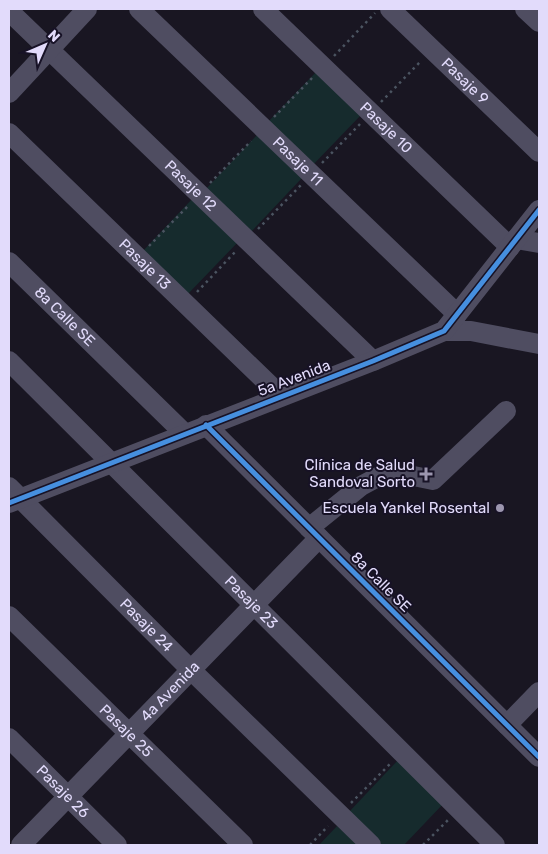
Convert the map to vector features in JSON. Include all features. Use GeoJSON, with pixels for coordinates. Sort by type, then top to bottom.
{"type":"FeatureCollection","features":[{"type":"Feature","properties":{"kind":"street"},"geometry":{"type":"LineString","coordinates":[[9,94],[87,9]]}},
{"type":"Feature","properties":{"kind":"street","name":"Pasaje 11"},"geometry":{"type":"LineString","coordinates":[[139,9],[457,314]]}},
{"type":"Feature","properties":{"kind":"street","name":"Pasaje 10"},"geometry":{"type":"LineString","coordinates":[[263,9],[513,243]]}},
{"type":"Feature","properties":{"kind":"street","name":"Pasaje 9"},"geometry":{"type":"LineString","coordinates":[[390,9],[539,152]]}},
{"type":"Feature","properties":{"kind":"street"},"geometry":{"type":"LineString","coordinates":[[525,9],[539,22]]}},
{"type":"Feature","properties":{"kind":"street","name":"Pasaje 12"},"geometry":{"type":"LineString","coordinates":[[9,11],[373,361]]}},
{"type":"Feature","properties":{"kind":"street","name":"Pasaje 13"},"geometry":{"type":"LineString","coordinates":[[9,133],[281,396]]}},
{"type":"Feature","properties":{"kind":"street","name":"5a Avenida"},"geometry":{"type":"LineString","coordinates":[[13,496],[112,462],[185,434],[373,361],[444,330],[539,210]]}},
{"type":"Feature","properties":{"kind":"street"},"geometry":{"type":"LineString","coordinates":[[513,243],[539,243]]}},
{"type":"Feature","properties":{"kind":"street","name":"8a Calle SE"},"geometry":{"type":"LineString","coordinates":[[9,262],[185,434]]}},
{"type":"Feature","properties":{"kind":"street"},"geometry":{"type":"LineString","coordinates":[[444,330],[471,331],[539,344]]}},
{"type":"Feature","properties":{"kind":"street","name":"Pasaje 23"},"geometry":{"type":"LineString","coordinates":[[9,361],[495,845]]}},
{"type":"Feature","properties":{"kind":"street","name":"4a Avenida"},"geometry":{"type":"LineString","coordinates":[[21,845],[254,605],[314,533],[361,486],[389,471],[432,480],[506,411]]}},
{"type":"Feature","properties":{"kind":"street","name":"8a Calle SE"},"geometry":{"type":"LineString","coordinates":[[206,425],[539,757]]}},
{"type":"Feature","properties":{"kind":"street","name":"Pasaje 24"},"geometry":{"type":"LineString","coordinates":[[13,496],[371,845]]}},
{"type":"Feature","properties":{"kind":"street","name":"Pasaje 25"},"geometry":{"type":"LineString","coordinates":[[9,616],[242,845]]}},
{"type":"Feature","properties":{"kind":"street"},"geometry":{"type":"LineString","coordinates":[[507,725],[539,692]]}},
{"type":"Feature","properties":{"kind":"street","name":"Pasaje 26"},"geometry":{"type":"LineString","coordinates":[[9,738],[117,845]]}},
{"type":"Feature","properties":{"kind":"path"},"geometry":{"type":"LineString","coordinates":[[310,845],[401,752]]}},
{"type":"Feature","properties":{"kind":"path"},"geometry":{"type":"LineString","coordinates":[[423,845],[458,809]]}},
{"type":"Feature","properties":{"kind":"green space"},"geometry":{"type":"Polygon","coordinates":[[[317,71],[362,114],[310,168],[265,125],[317,71]]]}},
{"type":"Feature","properties":{"kind":"green space"},"geometry":{"type":"Polygon","coordinates":[[[257,135],[302,178],[251,232],[205,190],[257,135]]]}},
{"type":"Feature","properties":{"kind":"green space"},"geometry":{"type":"Polygon","coordinates":[[[193,198],[239,241],[187,295],[142,252],[193,198]]]}},
{"type":"Feature","properties":{"kind":"green space"},"geometry":{"type":"Polygon","coordinates":[[[399,759],[445,802],[404,845],[382,845],[348,813],[399,759]]]}},
{"type":"Feature","properties":{"kind":"green space"},"geometry":{"type":"Polygon","coordinates":[[[337,826],[358,845],[319,845],[337,826]]]}},
{"type":"Feature","properties":{"kind":"cycle path"},"geometry":{"type":"LineString","coordinates":[[9,503],[373,361],[444,331],[539,210]]}},
{"type":"Feature","properties":{"kind":"cycle path"},"geometry":{"type":"LineString","coordinates":[[206,425],[539,757]]}},
{"type":"Feature","properties":{"kind":"place","name":"Clínica de Salud Sandoval Sorto"},"geometry":{"type":"Point","coordinates":[426,474]}},
{"type":"Feature","properties":{"kind":"place","name":"Escuela Yankel Rosental"},"geometry":{"type":"Point","coordinates":[500,508]}}]}
